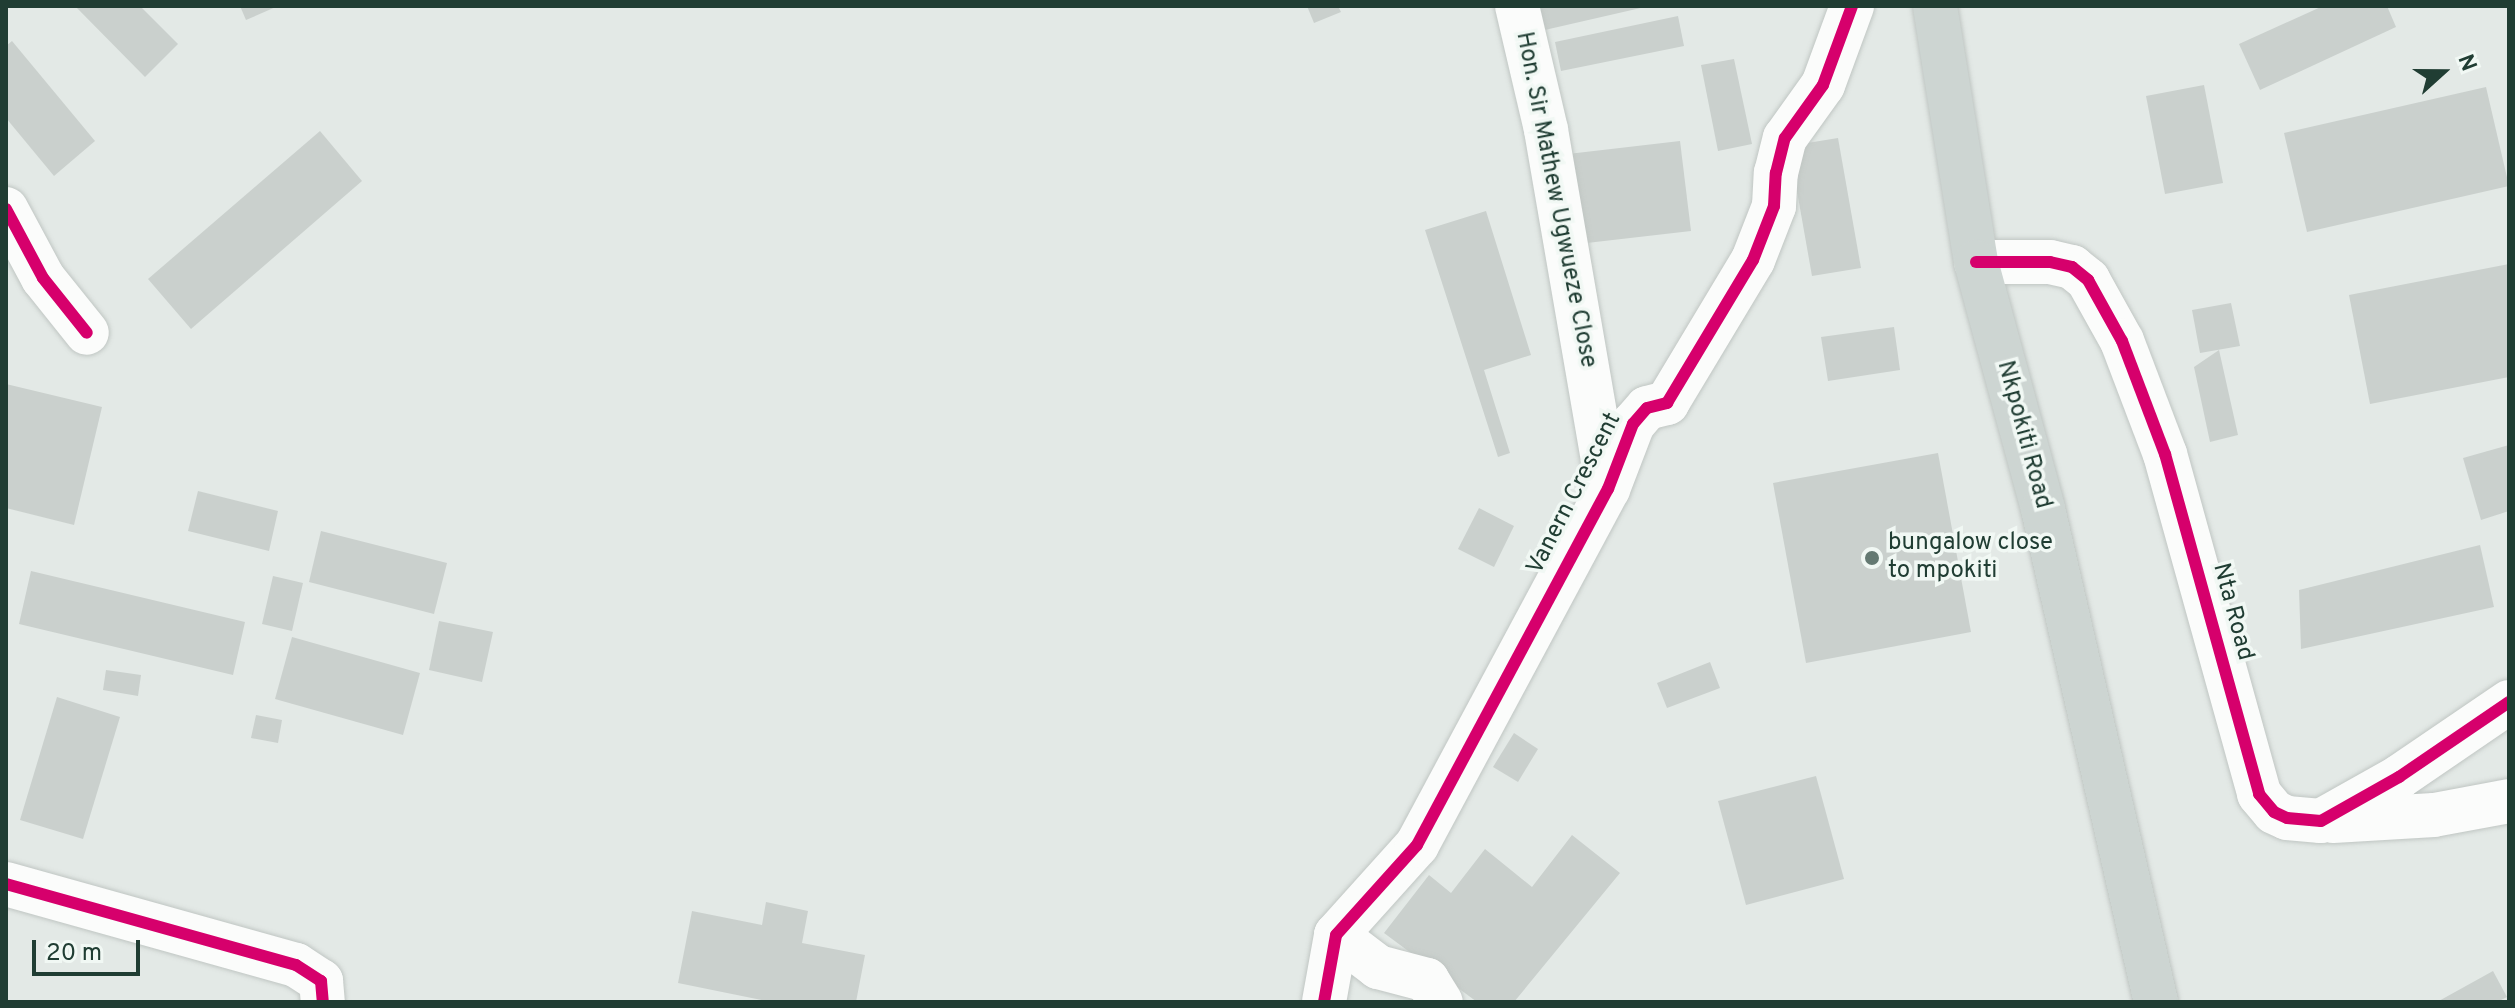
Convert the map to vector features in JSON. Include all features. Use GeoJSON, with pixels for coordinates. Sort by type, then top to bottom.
{"type":"FeatureCollection","features":[{"type":"Feature","properties":{"kind":"main road","name":"Nkpokiti Road"},"geometry":{"type":"LineString","coordinates":[[1935,6],[1976,262],[2043,509],[2156,1002]]}},
{"type":"Feature","properties":{"kind":"street","name":"Hon. Sir Mathew Ugwueze Close"},"geometry":{"type":"LineString","coordinates":[[1517,6],[1546,130],[1608,489]]}},
{"type":"Feature","properties":{"kind":"street","name":"Vanern Crescent"},"geometry":{"type":"LineString","coordinates":[[1336,935],[1417,845],[1608,489],[1633,424],[1647,408],[1667,403],[1753,260],[1774,206],[1776,173],[1785,138],[1823,85],[1852,6]]}},
{"type":"Feature","properties":{"kind":"street"},"geometry":{"type":"LineString","coordinates":[[6,209],[43,278],[87,333]]}},
{"type":"Feature","properties":{"kind":"street","name":"Nta Road"},"geometry":{"type":"LineString","coordinates":[[1976,262],[2050,262],[2072,267],[2088,280],[2122,341],[2165,454],[2259,794],[2274,812],[2287,818],[2321,821],[2434,815],[2509,801]]}},
{"type":"Feature","properties":{"kind":"street"},"geometry":{"type":"LineString","coordinates":[[2321,821],[2399,777],[2509,702]]}},
{"type":"Feature","properties":{"kind":"street"},"geometry":{"type":"LineString","coordinates":[[6,884],[296,965],[321,981],[323,1002]]}},
{"type":"Feature","properties":{"kind":"street"},"geometry":{"type":"LineString","coordinates":[[1324,1002],[1336,935],[1378,967],[1427,980],[1441,1002]]}},
{"type":"Feature","properties":{"kind":"building"},"geometry":{"type":"Polygon","coordinates":[[[75,6],[140,6],[178,44],[145,77],[75,6]]]}},
{"type":"Feature","properties":{"kind":"building"},"geometry":{"type":"Polygon","coordinates":[[[240,6],[278,6],[246,20],[240,6]]]}},
{"type":"Feature","properties":{"kind":"building"},"geometry":{"type":"Polygon","coordinates":[[[1307,6],[1338,6],[1341,12],[1314,23],[1307,6]]]}},
{"type":"Feature","properties":{"kind":"building"},"geometry":{"type":"Polygon","coordinates":[[[1530,6],[1645,6],[1645,7],[1536,32],[1530,6]]]}},
{"type":"Feature","properties":{"kind":"building"},"geometry":{"type":"Polygon","coordinates":[[[2323,6],[2387,6],[2396,27],[2260,90],[2239,44],[2323,6]]]}},
{"type":"Feature","properties":{"kind":"building"},"geometry":{"type":"Polygon","coordinates":[[[1678,16],[1684,46],[1561,71],[1555,42],[1678,16]]]}},
{"type":"Feature","properties":{"kind":"building"},"geometry":{"type":"Polygon","coordinates":[[[12,41],[95,141],[54,176],[6,118],[6,46],[12,41]]]}},
{"type":"Feature","properties":{"kind":"building"},"geometry":{"type":"Polygon","coordinates":[[[1734,59],[1752,144],[1718,151],[1701,65],[1734,59]]]}},
{"type":"Feature","properties":{"kind":"building"},"geometry":{"type":"Polygon","coordinates":[[[2204,85],[2223,183],[2165,194],[2146,96],[2204,85]]]}},
{"type":"Feature","properties":{"kind":"building"},"geometry":{"type":"Polygon","coordinates":[[[2486,87],[2509,186],[2307,232],[2284,133],[2486,87]]]}},
{"type":"Feature","properties":{"kind":"building"},"geometry":{"type":"Polygon","coordinates":[[[320,131],[362,181],[191,329],[148,279],[320,131]]]}},
{"type":"Feature","properties":{"kind":"building"},"geometry":{"type":"Polygon","coordinates":[[[1838,138],[1861,268],[1812,276],[1789,146],[1838,138]]]}},
{"type":"Feature","properties":{"kind":"building"},"geometry":{"type":"Polygon","coordinates":[[[1680,141],[1691,231],[1578,244],[1568,154],[1680,141]]]}},
{"type":"Feature","properties":{"kind":"building"},"geometry":{"type":"Polygon","coordinates":[[[1486,211],[1531,355],[1484,370],[1510,453],[1498,457],[1425,230],[1486,211]]]}},
{"type":"Feature","properties":{"kind":"building"},"geometry":{"type":"Polygon","coordinates":[[[2509,264],[2509,377],[2370,404],[2349,295],[2509,264]]]}},
{"type":"Feature","properties":{"kind":"building"},"geometry":{"type":"Polygon","coordinates":[[[2231,303],[2240,346],[2200,353],[2192,310],[2231,303]]]}},
{"type":"Feature","properties":{"kind":"building"},"geometry":{"type":"Polygon","coordinates":[[[1894,327],[1900,370],[1828,381],[1821,337],[1894,327]]]}},
{"type":"Feature","properties":{"kind":"building"},"geometry":{"type":"Polygon","coordinates":[[[2219,350],[2238,435],[2210,442],[2194,367],[2219,350]]]}},
{"type":"Feature","properties":{"kind":"building"},"geometry":{"type":"Polygon","coordinates":[[[6,384],[102,407],[74,525],[6,508],[6,384]]]}},
{"type":"Feature","properties":{"kind":"building"},"geometry":{"type":"Polygon","coordinates":[[[2509,445],[2509,511],[2481,520],[2463,458],[2509,445]]]}},
{"type":"Feature","properties":{"kind":"building","name":"bungalow close to mpokiti"},"geometry":{"type":"Polygon","coordinates":[[[1938,453],[1971,632],[1806,663],[1773,483],[1938,453]]]}},
{"type":"Feature","properties":{"kind":"building"},"geometry":{"type":"Polygon","coordinates":[[[198,491],[278,511],[269,551],[188,531],[198,491]]]}},
{"type":"Feature","properties":{"kind":"building"},"geometry":{"type":"Polygon","coordinates":[[[1479,508],[1514,526],[1494,567],[1458,549],[1479,508]]]}},
{"type":"Feature","properties":{"kind":"building"},"geometry":{"type":"Polygon","coordinates":[[[321,531],[447,563],[434,614],[309,582],[321,531]]]}},
{"type":"Feature","properties":{"kind":"building"},"geometry":{"type":"Polygon","coordinates":[[[2480,545],[2494,607],[2301,649],[2299,590],[2480,545]]]}},
{"type":"Feature","properties":{"kind":"building"},"geometry":{"type":"Polygon","coordinates":[[[31,571],[245,622],[233,675],[19,624],[31,571]]]}},
{"type":"Feature","properties":{"kind":"building"},"geometry":{"type":"Polygon","coordinates":[[[273,576],[303,583],[292,631],[262,624],[273,576]]]}},
{"type":"Feature","properties":{"kind":"building"},"geometry":{"type":"Polygon","coordinates":[[[439,621],[493,632],[482,682],[429,670],[439,621]]]}},
{"type":"Feature","properties":{"kind":"building"},"geometry":{"type":"Polygon","coordinates":[[[292,637],[420,673],[403,735],[275,699],[292,637]]]}},
{"type":"Feature","properties":{"kind":"building"},"geometry":{"type":"Polygon","coordinates":[[[1710,662],[1720,688],[1667,708],[1657,683],[1710,662]]]}},
{"type":"Feature","properties":{"kind":"building"},"geometry":{"type":"Polygon","coordinates":[[[106,670],[141,675],[138,696],[103,690],[106,670]]]}},
{"type":"Feature","properties":{"kind":"building"},"geometry":{"type":"Polygon","coordinates":[[[57,697],[120,717],[83,839],[20,820],[57,697]]]}},
{"type":"Feature","properties":{"kind":"building"},"geometry":{"type":"Polygon","coordinates":[[[256,715],[282,720],[278,743],[251,738],[256,715]]]}},
{"type":"Feature","properties":{"kind":"building"},"geometry":{"type":"Polygon","coordinates":[[[1514,733],[1538,749],[1518,782],[1493,767],[1514,733]]]}},
{"type":"Feature","properties":{"kind":"building"},"geometry":{"type":"Polygon","coordinates":[[[1816,776],[1844,879],[1746,905],[1718,801],[1816,776]]]}},
{"type":"Feature","properties":{"kind":"building"},"geometry":{"type":"Polygon","coordinates":[[[1572,835],[1620,873],[1514,1002],[1477,1002],[1384,933],[1429,875],[1451,893],[1485,849],[1532,887],[1572,835]]]}},
{"type":"Feature","properties":{"kind":"building"},"geometry":{"type":"Polygon","coordinates":[[[766,902],[808,911],[802,943],[865,955],[856,1002],[771,1002],[678,983],[692,911],[762,925],[766,902]]]}},
{"type":"Feature","properties":{"kind":"building"},"geometry":{"type":"Polygon","coordinates":[[[2493,971],[2507,997],[2497,1002],[2437,1002],[2493,971]]]}},
{"type":"Feature","properties":{"kind":"cycle path"},"geometry":{"type":"LineString","coordinates":[[1324,1002],[1336,935],[1417,845],[1608,489],[1633,424],[1647,408],[1667,403],[1753,260],[1774,206],[1776,173],[1785,138],[1823,85],[1852,6]]}},
{"type":"Feature","properties":{"kind":"cycle path"},"geometry":{"type":"LineString","coordinates":[[6,209],[43,278],[87,333]]}},
{"type":"Feature","properties":{"kind":"cycle path"},"geometry":{"type":"LineString","coordinates":[[1976,262],[2050,262],[2072,267],[2088,280],[2122,341],[2165,454],[2259,794],[2274,812],[2287,818],[2321,821],[2399,777],[2509,702]]}},
{"type":"Feature","properties":{"kind":"cycle path"},"geometry":{"type":"LineString","coordinates":[[6,884],[296,965],[321,981],[323,1002]]}},
{"type":"Feature","properties":{"kind":"place","name":"bungalow close to mpokiti"},"geometry":{"type":"Point","coordinates":[1872,558]}}]}
